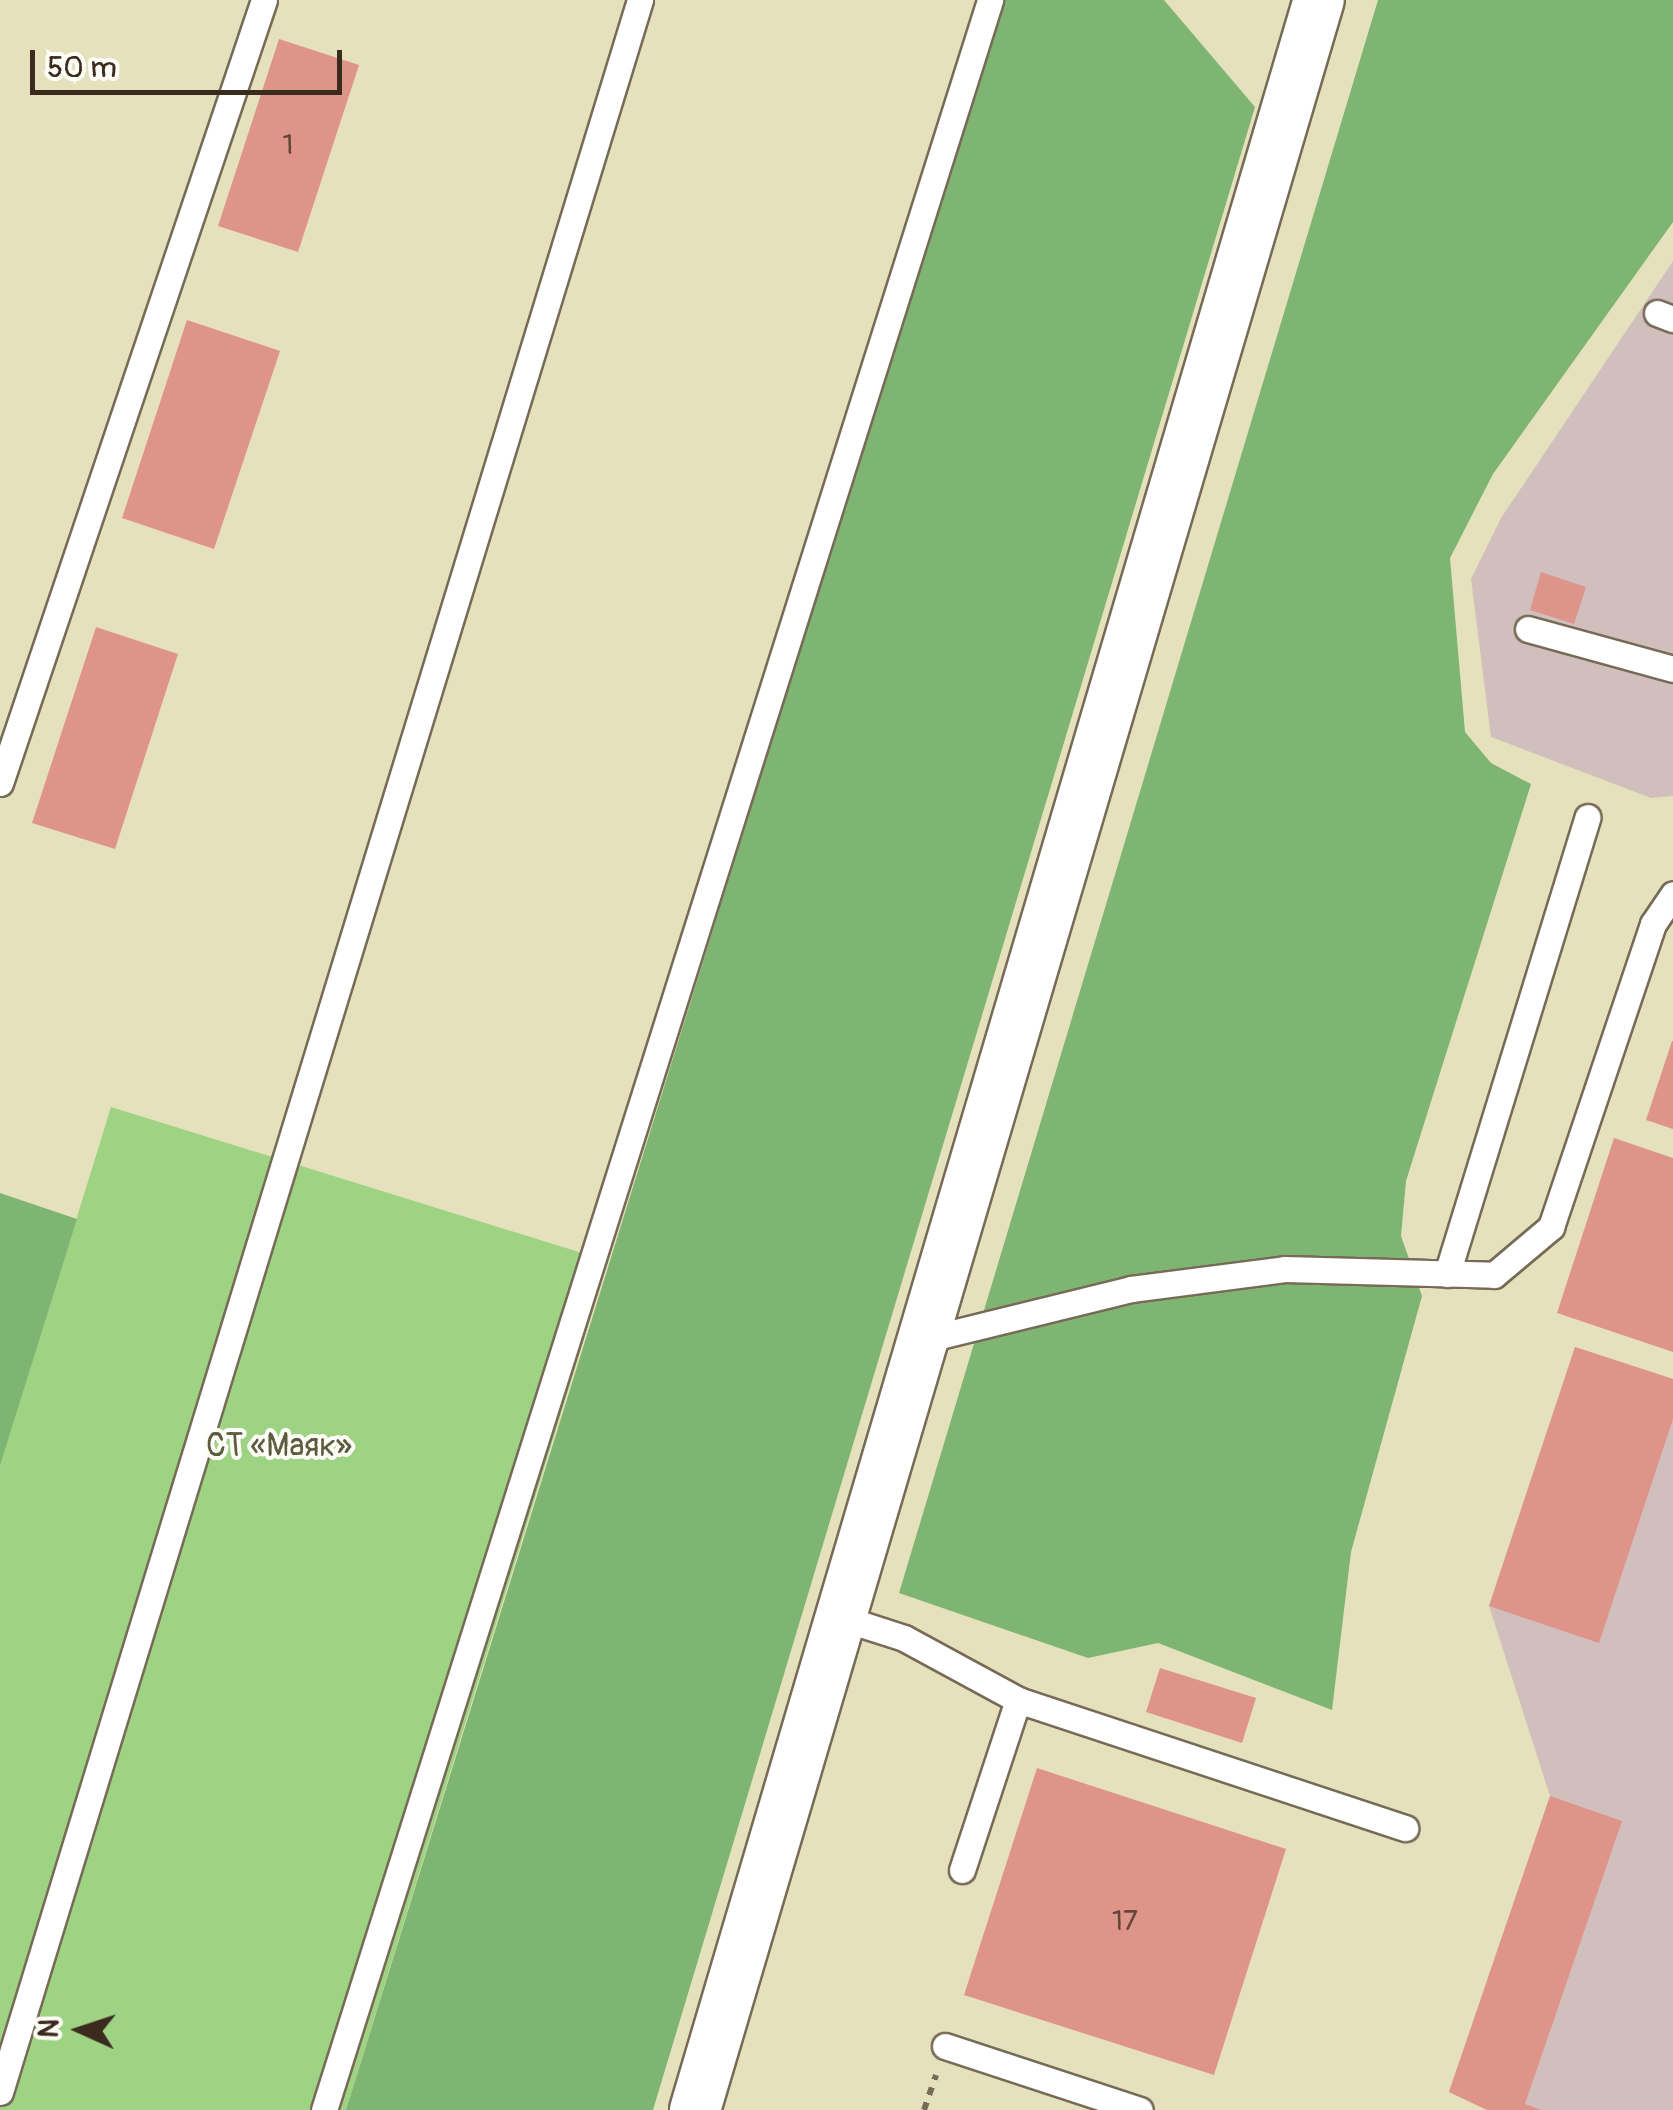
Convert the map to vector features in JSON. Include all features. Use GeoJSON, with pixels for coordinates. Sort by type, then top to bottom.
{"type":"FeatureCollection","features":[{"type":"Feature","properties":{"kind":"street"},"geometry":{"type":"LineString","coordinates":[[695,2110],[1319,0]]}},
{"type":"Feature","properties":{"kind":"lane"},"geometry":{"type":"LineString","coordinates":[[0,784],[264,0]]}},
{"type":"Feature","properties":{"kind":"lane"},"geometry":{"type":"LineString","coordinates":[[0,2092],[640,0]]}},
{"type":"Feature","properties":{"kind":"lane"},"geometry":{"type":"LineString","coordinates":[[324,2110],[990,0]]}},
{"type":"Feature","properties":{"kind":"lane"},"geometry":{"type":"LineString","coordinates":[[1528,629],[1673,669]]}},
{"type":"Feature","properties":{"kind":"lane"},"geometry":{"type":"LineString","coordinates":[[1447,1274],[1588,817]]}},
{"type":"Feature","properties":{"kind":"lane"},"geometry":{"type":"LineString","coordinates":[[924,1340],[1132,1289],[1285,1269],[1494,1275],[1551,1227],[1653,924],[1673,894]]}},
{"type":"Feature","properties":{"kind":"lane"},"geometry":{"type":"LineString","coordinates":[[842,1618],[904,1638],[1018,1700],[1405,1828]]}},
{"type":"Feature","properties":{"kind":"lane"},"geometry":{"type":"LineString","coordinates":[[962,1870],[1018,1700]]}},
{"type":"Feature","properties":{"kind":"lane"},"geometry":{"type":"LineString","coordinates":[[945,2046],[1140,2110]]}},
{"type":"Feature","properties":{"kind":"shaded area"},"geometry":{"type":"Polygon","coordinates":[[[1673,261],[1673,796],[1651,798],[1491,737],[1471,579],[1501,518],[1673,261]]]}},
{"type":"Feature","properties":{"kind":"shaded area"},"geometry":{"type":"Polygon","coordinates":[[[1575,1347],[1673,1379],[1673,2110],[1487,2110],[1449,2092],[1550,1796],[1489,1606],[1575,1347]]]}},
{"type":"Feature","properties":{"kind":"green space"},"geometry":{"type":"Polygon","coordinates":[[[1002,0],[1164,0],[1255,107],[653,2110],[346,2110],[1002,0]]]}},
{"type":"Feature","properties":{"kind":"green space"},"geometry":{"type":"Polygon","coordinates":[[[1378,0],[1673,0],[1673,222],[1493,474],[1450,558],[1465,732],[1491,763],[1531,784],[1406,1181],[1401,1236],[1422,1296],[1351,1552],[1332,1710],[1158,1643],[1088,1658],[899,1593],[1378,0]]]}},
{"type":"Feature","properties":{"kind":"green space","name":"СТ «Маяк»"},"geometry":{"type":"Polygon","coordinates":[[[111,1107],[608,1261],[346,2110],[0,2110],[0,1466],[111,1107]]]}},
{"type":"Feature","properties":{"kind":"green space"},"geometry":{"type":"Polygon","coordinates":[[[0,1193],[77,1219],[0,1466],[0,1193]]]}},
{"type":"Feature","properties":{"kind":"building"},"geometry":{"type":"Polygon","coordinates":[[[279,39],[359,65],[298,252],[218,226],[279,39]]]}},
{"type":"Feature","properties":{"kind":"building"},"geometry":{"type":"Polygon","coordinates":[[[187,320],[280,351],[214,549],[122,518],[187,320]]]}},
{"type":"Feature","properties":{"kind":"building"},"geometry":{"type":"Polygon","coordinates":[[[1541,572],[1586,587],[1574,624],[1530,610],[1541,572]]]}},
{"type":"Feature","properties":{"kind":"building"},"geometry":{"type":"Polygon","coordinates":[[[96,627],[178,654],[115,849],[32,823],[96,627]]]}},
{"type":"Feature","properties":{"kind":"building"},"geometry":{"type":"Polygon","coordinates":[[[1673,1041],[1673,1129],[1646,1120],[1673,1041]]]}},
{"type":"Feature","properties":{"kind":"building"},"geometry":{"type":"Polygon","coordinates":[[[1614,1138],[1673,1158],[1673,1352],[1557,1313],[1614,1138]]]}},
{"type":"Feature","properties":{"kind":"building"},"geometry":{"type":"Polygon","coordinates":[[[1575,1347],[1673,1379],[1673,1419],[1599,1643],[1489,1606],[1575,1347]]]}},
{"type":"Feature","properties":{"kind":"building"},"geometry":{"type":"Polygon","coordinates":[[[1160,1668],[1256,1698],[1242,1743],[1146,1712],[1160,1668]]]}},
{"type":"Feature","properties":{"kind":"building"},"geometry":{"type":"Polygon","coordinates":[[[1037,1768],[1286,1849],[1214,2075],[964,1995],[1037,1768]]]}},
{"type":"Feature","properties":{"kind":"building"},"geometry":{"type":"Polygon","coordinates":[[[1550,1796],[1622,1821],[1525,2104],[1541,2110],[1487,2110],[1449,2092],[1550,1796]]]}}]}
